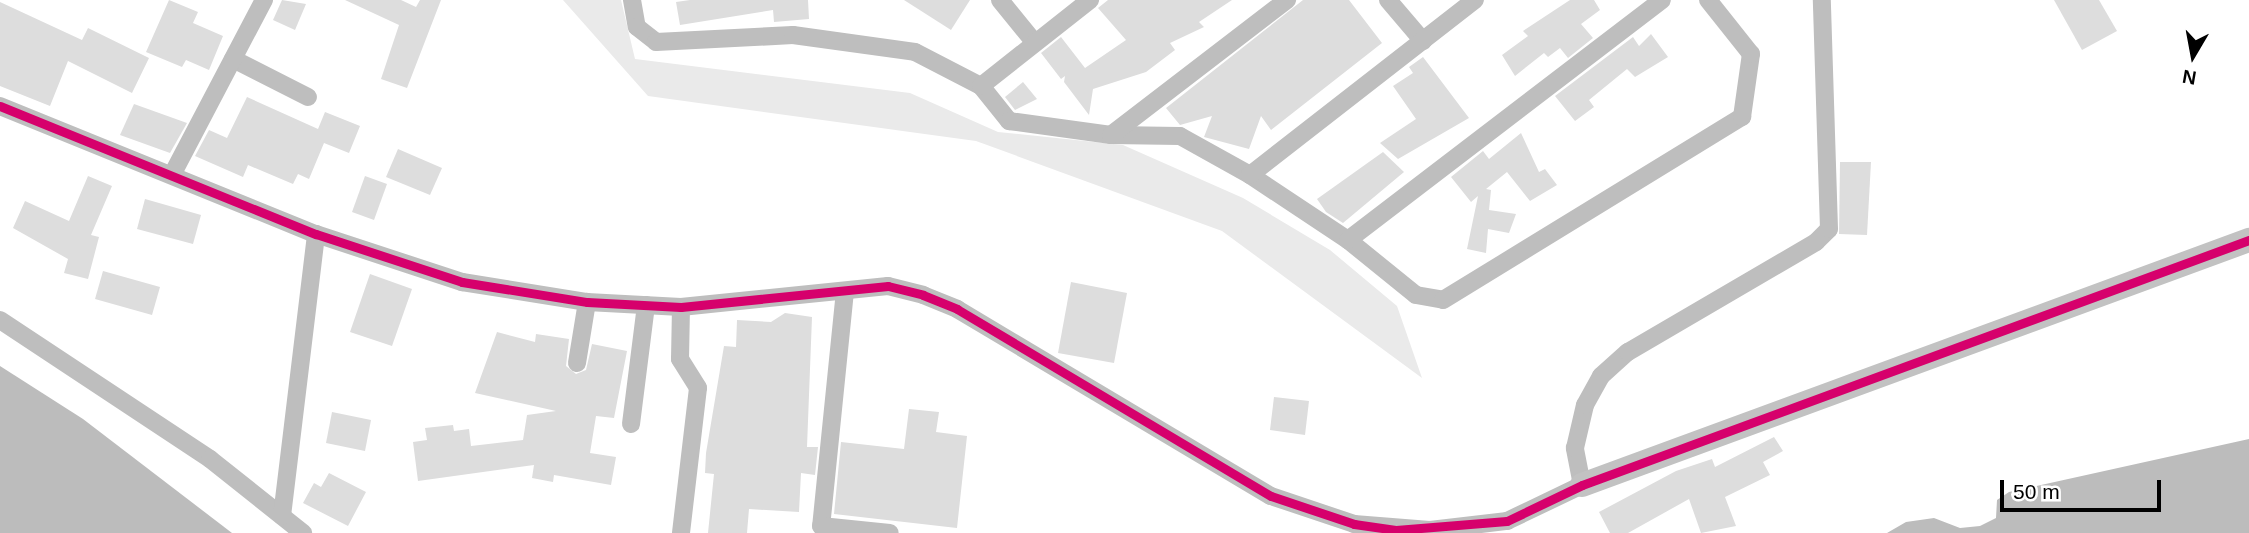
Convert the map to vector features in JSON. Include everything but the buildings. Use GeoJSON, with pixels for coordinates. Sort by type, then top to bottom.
{"type":"FeatureCollection","features":[{"type":"Feature","properties":{"kind":"street"},"geometry":{"type":"LineString","coordinates":[[172,175],[264,0]]}},
{"type":"Feature","properties":{"kind":"street"},"geometry":{"type":"LineString","coordinates":[[632,0],[637,27],[656,42],[820,39],[915,52],[981,86],[1009,121],[1111,135],[1180,136],[1251,175],[1348,240],[1416,295],[1443,300],[1742,117],[1751,54],[1708,0]]}},
{"type":"Feature","properties":{"kind":"street"},"geometry":{"type":"LineString","coordinates":[[1000,0],[1035,43]]}},
{"type":"Feature","properties":{"kind":"street"},"geometry":{"type":"LineString","coordinates":[[981,86],[1090,0]]}},
{"type":"Feature","properties":{"kind":"street"},"geometry":{"type":"LineString","coordinates":[[1111,135],[1287,0]]}},
{"type":"Feature","properties":{"kind":"street"},"geometry":{"type":"LineString","coordinates":[[1388,0],[1423,41]]}},
{"type":"Feature","properties":{"kind":"street"},"geometry":{"type":"LineString","coordinates":[[1251,175],[1475,0]]}},
{"type":"Feature","properties":{"kind":"street"},"geometry":{"type":"LineString","coordinates":[[1348,240],[1662,0]]}},
{"type":"Feature","properties":{"kind":"street"},"geometry":{"type":"LineString","coordinates":[[1582,485],[1575,448],[1585,405],[1601,376],[1628,352],[1816,242],[1829,229],[1822,0]]}},
{"type":"Feature","properties":{"kind":"street"},"geometry":{"type":"LineString","coordinates":[[233,59],[308,97]]}},
{"type":"Feature","properties":{"kind":"street"},"geometry":{"type":"LineString","coordinates":[[0,106],[316,234],[461,282],[587,302],[681,307],[888,286],[957,309],[1271,496],[1316,514],[1395,530],[1510,527],[1582,485],[2249,240]]}},
{"type":"Feature","properties":{"kind":"street"},"geometry":{"type":"LineString","coordinates":[[282,516],[316,234]]}},
{"type":"Feature","properties":{"kind":"street"},"geometry":{"type":"LineString","coordinates":[[845,291],[821,526],[890,533]]}},
{"type":"Feature","properties":{"kind":"street"},"geometry":{"type":"LineString","coordinates":[[578,363],[587,302]]}},
{"type":"Feature","properties":{"kind":"street"},"geometry":{"type":"LineString","coordinates":[[631,424],[646,305]]}},
{"type":"Feature","properties":{"kind":"street"},"geometry":{"type":"LineString","coordinates":[[681,307],[680,359],[698,388],[681,533]]}},
{"type":"Feature","properties":{"kind":"street"},"geometry":{"type":"LineString","coordinates":[[0,320],[210,459],[303,533]]}},
{"type":"Feature","properties":{"kind":"shaded area"},"geometry":{"type":"Polygon","coordinates":[[[563,0],[621,0],[635,59],[910,93],[998,132],[1123,145],[1243,198],[1330,250],[1397,306],[1422,378],[1222,231],[976,141],[648,96],[563,0]]]}},
{"type":"Feature","properties":{"kind":"shaded area"},"geometry":{"type":"Polygon","coordinates":[[[0,366],[83,419],[232,533],[0,533],[0,366]]]}},
{"type":"Feature","properties":{"kind":"shaded area"},"geometry":{"type":"Polygon","coordinates":[[[2249,439],[2249,533],[1887,533],[1906,522],[1934,518],[1960,528],[1980,526],[1996,518],[1997,500],[2009,492],[2249,439]]]}},
{"type":"Feature","properties":{"kind":"cycle path"},"geometry":{"type":"LineString","coordinates":[[0,106],[316,234],[462,282],[587,302],[681,307],[888,286],[923,295],[957,309],[1271,496],[1354,524],[1396,530],[1507,521],[1582,485],[2249,240]]}}]}
